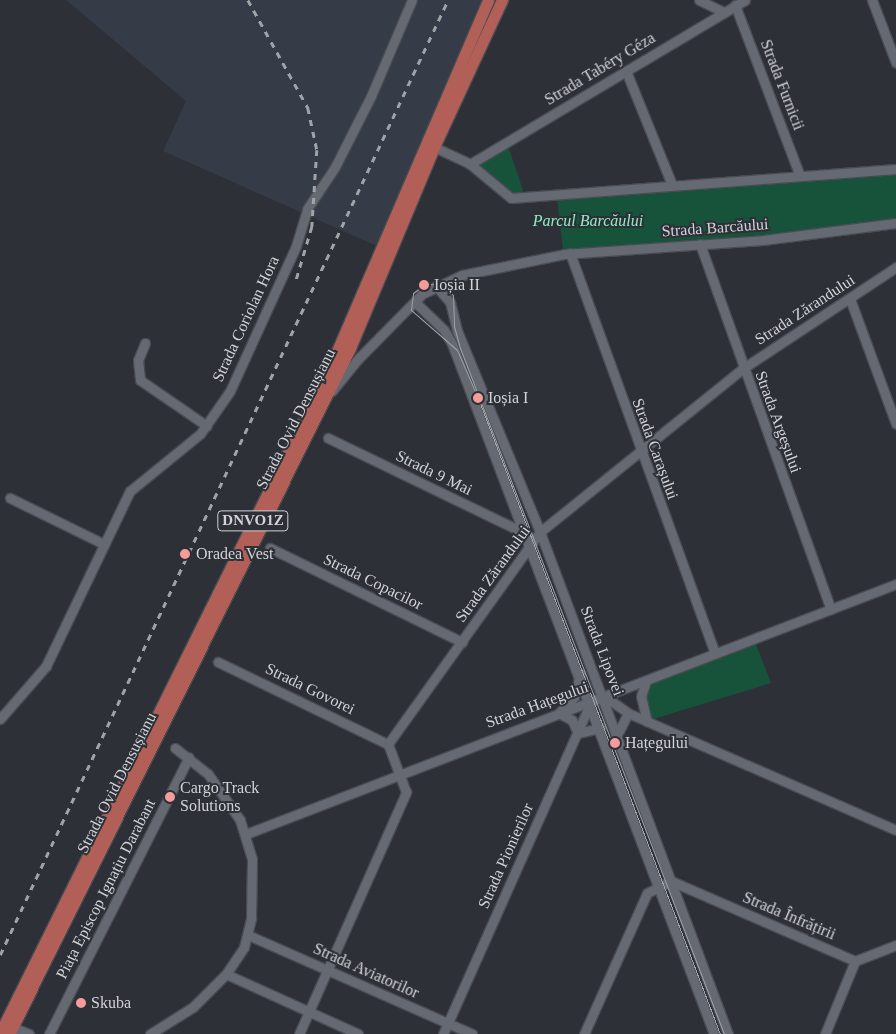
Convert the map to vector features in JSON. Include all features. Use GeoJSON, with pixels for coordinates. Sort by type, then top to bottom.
{"type":"FeatureCollection","features":[{"type":"Feature","properties":{"kind":"main road","name":"Strada Ovid Densușianu"},"geometry":{"type":"LineString","coordinates":[[0,1033],[331,365],[488,0]]}},
{"type":"Feature","properties":{"kind":"main road","name":"Strada Ovid Densușianu"},"geometry":{"type":"LineString","coordinates":[[10,1030],[322,405],[372,300],[434,147],[502,0]]}},
{"type":"Feature","properties":{"kind":"street","name":"Strada Coriolan Hora"},"geometry":{"type":"LineString","coordinates":[[0,720],[46,666],[104,544],[141,479],[207,426],[245,363],[296,246],[307,208],[335,167],[371,96],[412,0]]}},
{"type":"Feature","properties":{"kind":"street"},"geometry":{"type":"LineString","coordinates":[[699,0],[724,12]]}},
{"type":"Feature","properties":{"kind":"street","name":"Strada Tabéry Géza"},"geometry":{"type":"LineString","coordinates":[[470,164],[745,0]]}},
{"type":"Feature","properties":{"kind":"street"},"geometry":{"type":"LineString","coordinates":[[872,0],[896,63]]}},
{"type":"Feature","properties":{"kind":"street","name":"Strada Furnicii"},"geometry":{"type":"LineString","coordinates":[[735,5],[800,176]]}},
{"type":"Feature","properties":{"kind":"street"},"geometry":{"type":"LineString","coordinates":[[886,35],[896,34]]}},
{"type":"Feature","properties":{"kind":"street"},"geometry":{"type":"LineString","coordinates":[[626,71],[672,185]]}},
{"type":"Feature","properties":{"kind":"street"},"geometry":{"type":"LineString","coordinates":[[434,147],[470,164],[511,198],[896,169]]}},
{"type":"Feature","properties":{"kind":"street","name":"Strada Barcăului"},"geometry":{"type":"LineString","coordinates":[[322,405],[356,360],[415,302],[436,286],[462,275],[570,254],[700,244],[896,223]]}},
{"type":"Feature","properties":{"kind":"street","name":"Strada Argeșului"},"geometry":{"type":"LineString","coordinates":[[700,244],[742,369],[831,609]]}},
{"type":"Feature","properties":{"kind":"street","name":"Strada Carașului"},"geometry":{"type":"LineString","coordinates":[[570,254],[640,453],[715,654]]}},
{"type":"Feature","properties":{"kind":"street","name":"Strada Zărandului"},"geometry":{"type":"LineString","coordinates":[[388,744],[540,532],[742,369],[896,267]]}},
{"type":"Feature","properties":{"kind":"street","name":"Strada Lipovei"},"geometry":{"type":"LineString","coordinates":[[436,286],[450,302],[458,333],[540,532],[728,1034]]}},
{"type":"Feature","properties":{"kind":"street"},"geometry":{"type":"LineString","coordinates":[[850,299],[896,424]]}},
{"type":"Feature","properties":{"kind":"street","name":"Strada Lipovei"},"geometry":{"type":"LineString","coordinates":[[415,302],[447,333],[591,701],[714,1034]]}},
{"type":"Feature","properties":{"kind":"street"},"geometry":{"type":"LineString","coordinates":[[145,343],[138,360],[140,380],[207,426]]}},
{"type":"Feature","properties":{"kind":"street","name":"Strada 9 Mai"},"geometry":{"type":"LineString","coordinates":[[328,438],[526,534]]}},
{"type":"Feature","properties":{"kind":"street"},"geometry":{"type":"LineString","coordinates":[[10,498],[104,544]]}},
{"type":"Feature","properties":{"kind":"street","name":"Strada Copacilor"},"geometry":{"type":"LineString","coordinates":[[270,548],[462,642]]}},
{"type":"Feature","properties":{"kind":"street","name":"Strada Hațegului"},"geometry":{"type":"LineString","coordinates":[[246,834],[399,772],[591,701],[896,584]]}},
{"type":"Feature","properties":{"kind":"street","name":"Strada Govorei"},"geometry":{"type":"LineString","coordinates":[[218,662],[388,744]]}},
{"type":"Feature","properties":{"kind":"street"},"geometry":{"type":"LineString","coordinates":[[580,673],[574,697],[559,713],[572,720],[578,733],[600,728]]}},
{"type":"Feature","properties":{"kind":"street"},"geometry":{"type":"LineString","coordinates":[[646,680],[641,696],[647,721]]}},
{"type":"Feature","properties":{"kind":"street"},"geometry":{"type":"LineString","coordinates":[[603,696],[628,713],[896,830]]}},
{"type":"Feature","properties":{"kind":"street","name":"Strada Pionierilor"},"geometry":{"type":"LineString","coordinates":[[443,1034],[591,701]]}},
{"type":"Feature","properties":{"kind":"street"},"geometry":{"type":"LineString","coordinates":[[617,736],[621,719],[628,713]]}},
{"type":"Feature","properties":{"kind":"street"},"geometry":{"type":"LineString","coordinates":[[299,1034],[310,1013],[406,792],[388,744]]}},
{"type":"Feature","properties":{"kind":"street"},"geometry":{"type":"LineString","coordinates":[[150,1034],[193,1007],[226,974],[248,935],[253,873],[246,834],[220,789],[189,757],[175,748]]}},
{"type":"Feature","properties":{"kind":"street","name":"Piața Episcop Ignațiu Darabant"},"geometry":{"type":"LineString","coordinates":[[49,1034],[189,757]]}},
{"type":"Feature","properties":{"kind":"street"},"geometry":{"type":"LineString","coordinates":[[584,1034],[647,893],[671,881]]}},
{"type":"Feature","properties":{"kind":"street","name":"Strada Înfrățirii"},"geometry":{"type":"LineString","coordinates":[[671,881],[855,961]]}},
{"type":"Feature","properties":{"kind":"street","name":"Strada Aviatorilor"},"geometry":{"type":"LineString","coordinates":[[248,935],[472,1034]]}},
{"type":"Feature","properties":{"kind":"street"},"geometry":{"type":"LineString","coordinates":[[825,1034],[855,961],[896,945]]}},
{"type":"Feature","properties":{"kind":"street"},"geometry":{"type":"LineString","coordinates":[[226,974],[358,1034]]}},
{"type":"Feature","properties":{"kind":"street"},"geometry":{"type":"LineString","coordinates":[[10,1030],[29,1034]]}},
{"type":"Feature","properties":{"kind":"shaded area"},"geometry":{"type":"Polygon","coordinates":[[[66,0],[505,0],[388,251],[163,151],[186,101],[66,0]]]}},
{"type":"Feature","properties":{"kind":"green space"},"geometry":{"type":"Polygon","coordinates":[[[507,143],[525,197],[511,198],[470,164],[507,143]]]}},
{"type":"Feature","properties":{"kind":"green space","name":"Parcul Barcăului"},"geometry":{"type":"Polygon","coordinates":[[[896,172],[896,218],[786,233],[563,250],[557,197],[896,172]]]}},
{"type":"Feature","properties":{"kind":"green space"},"geometry":{"type":"Polygon","coordinates":[[[754,639],[771,683],[647,721],[641,706],[646,681],[754,639]]]}},
{"type":"Feature","properties":{"kind":"tram line"},"geometry":{"type":"LineString","coordinates":[[720,1034],[478,398],[457,350],[411,310],[413,293],[424,285],[438,283],[453,295],[454,326],[460,348],[724,1034]]}},
{"type":"Feature","properties":{"kind":"railway"},"geometry":{"type":"LineString","coordinates":[[248,0],[308,108],[317,150],[312,227],[296,281]]}},
{"type":"Feature","properties":{"kind":"railway"},"geometry":{"type":"LineString","coordinates":[[0,955],[448,0]]}},
{"type":"Feature","properties":{"kind":"place","name":"Ioșia II"},"geometry":{"type":"Point","coordinates":[424,285]}},
{"type":"Feature","properties":{"kind":"place","name":"Ioșia I"},"geometry":{"type":"Point","coordinates":[478,398]}},
{"type":"Feature","properties":{"kind":"place","name":"Oradea Vest"},"geometry":{"type":"Point","coordinates":[185,554]}},
{"type":"Feature","properties":{"kind":"place","name":"Hațegului"},"geometry":{"type":"Point","coordinates":[615,743]}},
{"type":"Feature","properties":{"kind":"place","name":"Cargo Track Solutions"},"geometry":{"type":"Point","coordinates":[170,797]}},
{"type":"Feature","properties":{"kind":"place","name":"Skuba"},"geometry":{"type":"Point","coordinates":[81,1003]}}]}
